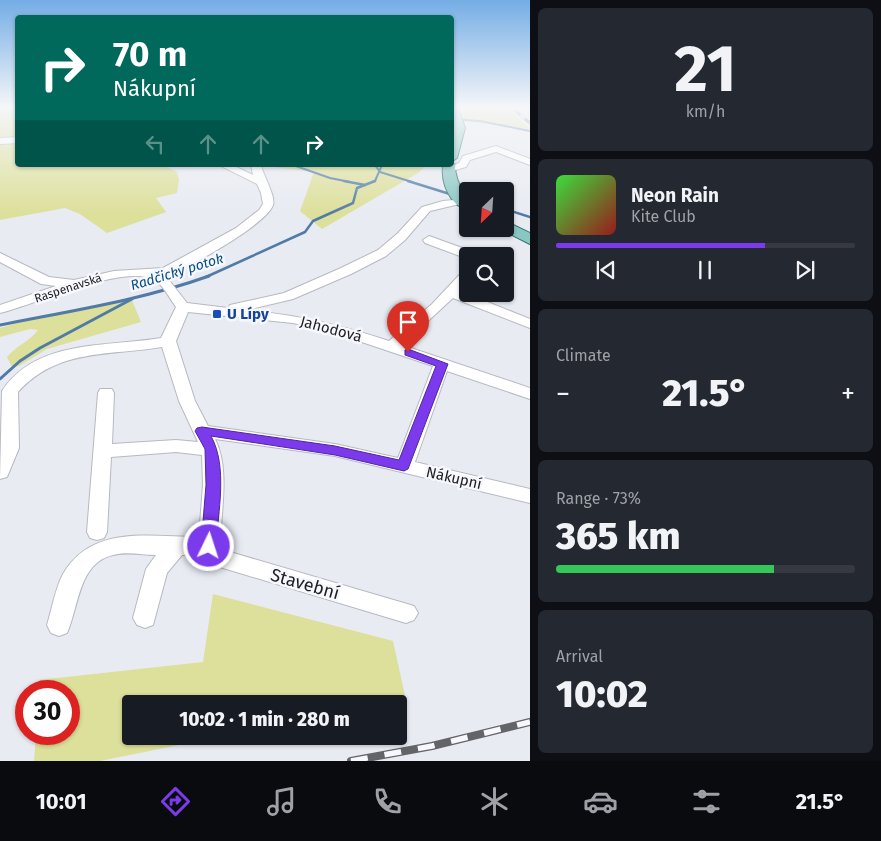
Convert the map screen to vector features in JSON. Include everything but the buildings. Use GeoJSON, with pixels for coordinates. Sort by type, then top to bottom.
{"type":"FeatureCollection","features":[{"type":"Feature","properties":{"kind":"main road"},"geometry":{"type":"LineString","coordinates":[[450,167],[452,188],[459,197]]}},
{"type":"Feature","properties":{"kind":"main road"},"geometry":{"type":"LineString","coordinates":[[514,231],[530,239]]}},
{"type":"Feature","properties":{"kind":"street"},"geometry":{"type":"LineString","coordinates":[[454,164],[463,165],[466,158],[496,149],[530,162]]}},
{"type":"Feature","properties":{"kind":"street"},"geometry":{"type":"LineString","coordinates":[[228,167],[260,182]]}},
{"type":"Feature","properties":{"kind":"street","name":"Raspenavská"},"geometry":{"type":"LineString","coordinates":[[0,309],[77,284],[114,275],[133,273],[154,275],[167,271],[248,226],[266,212],[268,205],[267,190],[260,182],[256,167]]}},
{"type":"Feature","properties":{"kind":"street"},"geometry":{"type":"LineString","coordinates":[[224,311],[288,296],[346,271],[382,253],[401,237],[426,209],[442,204],[459,204]]}},
{"type":"Feature","properties":{"kind":"street"},"geometry":{"type":"LineString","coordinates":[[429,240],[459,251]]}},
{"type":"Feature","properties":{"kind":"street"},"geometry":{"type":"LineString","coordinates":[[4,260],[46,281],[77,284]]}},
{"type":"Feature","properties":{"kind":"street"},"geometry":{"type":"LineString","coordinates":[[59,625],[72,579],[89,557],[110,546],[209,546],[213,485],[206,440],[187,402],[168,341],[168,337],[184,306],[162,279],[154,275]]}},
{"type":"Feature","properties":{"kind":"street"},"geometry":{"type":"LineString","coordinates":[[392,346],[459,284]]}},
{"type":"Feature","properties":{"kind":"street"},"geometry":{"type":"LineString","coordinates":[[451,292],[530,324]]}},
{"type":"Feature","properties":{"kind":"street","name":"Jahodová"},"geometry":{"type":"LineString","coordinates":[[184,306],[293,319],[339,329],[442,364],[528,389]]}},
{"type":"Feature","properties":{"kind":"street"},"geometry":{"type":"LineString","coordinates":[[0,472],[10,448],[10,391],[29,369],[61,356],[87,351],[149,346],[168,341]]}},
{"type":"Feature","properties":{"kind":"street"},"geometry":{"type":"LineString","coordinates":[[404,466],[442,364]]}},
{"type":"Feature","properties":{"kind":"street"},"geometry":{"type":"LineString","coordinates":[[97,532],[106,393]]}},
{"type":"Feature","properties":{"kind":"street"},"geometry":{"type":"LineString","coordinates":[[101,451],[176,446],[206,440]]}},
{"type":"Feature","properties":{"kind":"street","name":"Nákupní"},"geometry":{"type":"LineString","coordinates":[[206,440],[335,450],[530,496]]}},
{"type":"Feature","properties":{"kind":"street"},"geometry":{"type":"LineString","coordinates":[[146,618],[157,569],[177,546]]}},
{"type":"Feature","properties":{"kind":"street","name":"Stavební"},"geometry":{"type":"LineString","coordinates":[[209,546],[223,559],[406,613]]}},
{"type":"Feature","properties":{"kind":"green space"},"geometry":{"type":"Polygon","coordinates":[[[0,143],[15,143],[15,167],[168,167],[177,172],[179,180],[177,193],[156,198],[166,212],[107,233],[80,214],[65,208],[0,220],[0,143]]]}},
{"type":"Feature","properties":{"kind":"green space"},"geometry":{"type":"Polygon","coordinates":[[[275,167],[425,167],[418,173],[322,229],[300,211],[314,172],[275,167]]]}},
{"type":"Feature","properties":{"kind":"green space"},"geometry":{"type":"Polygon","coordinates":[[[131,298],[141,322],[47,349],[19,366],[12,367],[7,357],[38,330],[30,329],[0,337],[0,328],[44,315],[131,298]]]}},
{"type":"Feature","properties":{"kind":"green space"},"geometry":{"type":"Polygon","coordinates":[[[213,594],[393,641],[405,695],[122,695],[122,745],[179,745],[100,761],[34,761],[35,745],[80,745],[80,680],[39,680],[203,662],[213,594]]]}},
{"type":"Feature","properties":{"kind":"waterway"},"geometry":{"type":"LineString","coordinates":[[299,167],[330,178],[350,182]]}},
{"type":"Feature","properties":{"kind":"waterway","name":"Radčický potok"},"geometry":{"type":"LineString","coordinates":[[376,167],[379,171]]}},
{"type":"Feature","properties":{"kind":"waterway","name":"Radčický potok"},"geometry":{"type":"LineString","coordinates":[[379,171],[381,167]]}},
{"type":"Feature","properties":{"kind":"waterway","name":"Radčický potok"},"geometry":{"type":"LineString","coordinates":[[375,181],[379,171]]}},
{"type":"Feature","properties":{"kind":"waterway"},"geometry":{"type":"LineString","coordinates":[[379,171],[412,182]]}},
{"type":"Feature","properties":{"kind":"waterway"},"geometry":{"type":"LineString","coordinates":[[344,181],[365,185]]}},
{"type":"Feature","properties":{"kind":"waterway","name":"Radčický potok"},"geometry":{"type":"LineString","coordinates":[[365,185],[375,181]]}},
{"type":"Feature","properties":{"kind":"waterway"},"geometry":{"type":"LineString","coordinates":[[408,181],[453,195]]}},
{"type":"Feature","properties":{"kind":"waterway","name":"Radčický potok"},"geometry":{"type":"LineString","coordinates":[[206,277],[305,232],[313,221],[353,203],[357,188],[365,185]]}},
{"type":"Feature","properties":{"kind":"waterway"},"geometry":{"type":"LineString","coordinates":[[514,212],[530,217]]}},
{"type":"Feature","properties":{"kind":"waterway","name":"Radčický potok"},"geometry":{"type":"LineString","coordinates":[[0,325],[158,292],[206,277]]}},
{"type":"Feature","properties":{"kind":"waterway"},"geometry":{"type":"LineString","coordinates":[[0,379],[20,361],[40,348],[132,299]]}},
{"type":"Feature","properties":{"kind":"railway"},"geometry":{"type":"LineString","coordinates":[[351,761],[432,746],[530,722]]}},
{"type":"Feature","properties":{"kind":"place","name":"U Lípy"},"geometry":{"type":"Point","coordinates":[217,314]}},
{"type":"Feature","properties":{"kind":"route"},"geometry":{"type":"LineString","coordinates":[[209,546],[213,485],[211,449],[202,431],[335,450],[404,466],[442,364],[408,352]]}}]}
